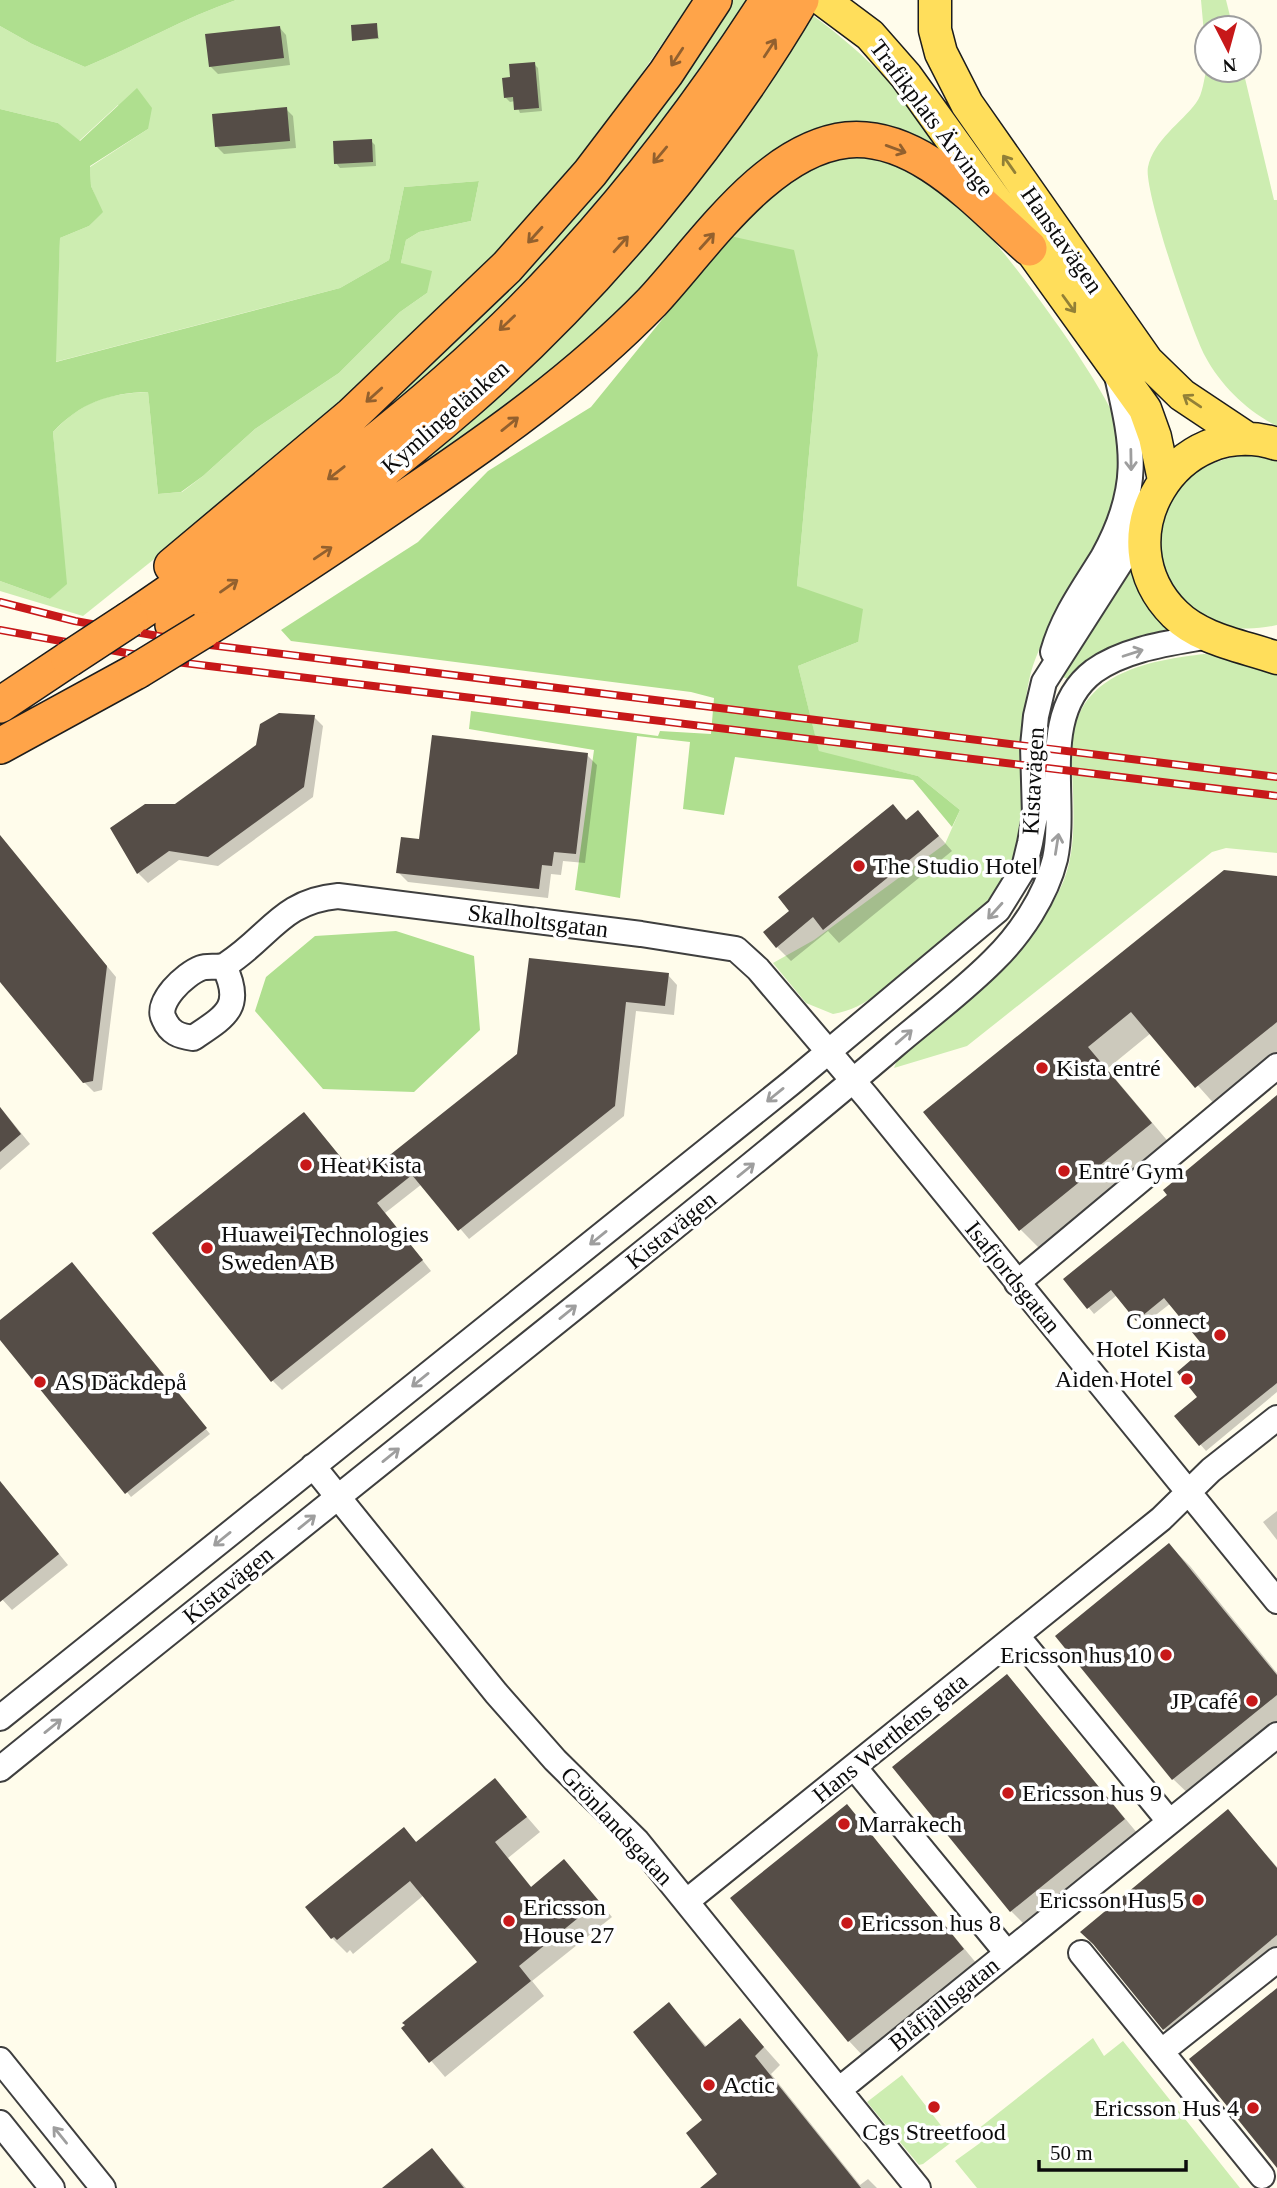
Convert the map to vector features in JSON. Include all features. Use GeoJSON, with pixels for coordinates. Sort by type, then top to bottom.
{"type":"FeatureCollection","features":[{"type":"Feature","properties":{"kind":"highway"},"geometry":{"type":"LineString","coordinates":[[119,617],[191,551],[352,415],[507,267],[590,173],[666,73],[714,0]]}},
{"type":"Feature","properties":{"kind":"highway","name":"Kymlingelänken"},"geometry":{"type":"LineString","coordinates":[[0,740],[124,669],[188,627],[470,399],[533,339],[636,228],[726,88],[768,0]]}},
{"type":"Feature","properties":{"kind":"highway","name":"Kymlingelänken"},"geometry":{"type":"LineString","coordinates":[[0,705],[31,685],[119,617],[304,496],[388,431],[452,376],[568,262],[670,142],[726,88],[801,0]]}},
{"type":"Feature","properties":{"kind":"highway"},"geometry":{"type":"LineString","coordinates":[[188,627],[289,577],[492,440],[590,359],[640,313],[751,192],[795,156],[848,140],[878,142],[901,150],[954,183],[1029,248]]}},
{"type":"Feature","properties":{"kind":"highway"},"geometry":{"type":"LineString","coordinates":[[0,746],[124,669]]}},
{"type":"Feature","properties":{"kind":"main road","name":"Trafikplats Ärvinge"},"geometry":{"type":"LineString","coordinates":[[823,0],[870,35],[906,76],[1029,248]]}},
{"type":"Feature","properties":{"kind":"main road","name":"Hanstavägen"},"geometry":{"type":"LineString","coordinates":[[935,0],[935,30],[941,53],[967,104],[1147,361],[1182,395],[1263,442]]}},
{"type":"Feature","properties":{"kind":"main road","name":"Hanstavägen"},"geometry":{"type":"LineString","coordinates":[[1029,248],[1145,409],[1156,437],[1164,480]]}},
{"type":"Feature","properties":{"kind":"main road","name":"Hanstavägen"},"geometry":{"type":"LineString","coordinates":[[1263,442],[1224,442],[1201,449],[1181,463],[1164,480],[1152,501],[1145,523],[1146,563],[1162,600],[1191,627],[1277,658]]}},
{"type":"Feature","properties":{"kind":"main road"},"geometry":{"type":"LineString","coordinates":[[1222,639],[1277,638]]}},
{"type":"Feature","properties":{"kind":"street"},"geometry":{"type":"LineString","coordinates":[[1044,682],[1059,631],[1104,555],[1132,488],[1129,430],[1116,369]]}},
{"type":"Feature","properties":{"kind":"street","name":"Kistavägen"},"geometry":{"type":"LineString","coordinates":[[0,1718],[658,1189],[998,910],[1024,868],[1035,816],[1033,746],[1036,716],[1044,682],[1145,523]]}},
{"type":"Feature","properties":{"kind":"street","name":"Kistavägen"},"geometry":{"type":"LineString","coordinates":[[0,1769],[683,1220],[853,1081],[993,961],[1031,912],[1054,863],[1060,817],[1059,743],[1065,710],[1074,691],[1091,673],[1112,660],[1138,651],[1222,639]]}},
{"type":"Feature","properties":{"kind":"street","name":"Skalholtsgatan"},"geometry":{"type":"LineString","coordinates":[[224,966],[300,904],[338,896],[687,940],[736,948],[758,969],[827,1051]]}},
{"type":"Feature","properties":{"kind":"street","name":"Isafjordsgatan"},"geometry":{"type":"LineString","coordinates":[[827,1051],[1277,1601]]}},
{"type":"Feature","properties":{"kind":"street"},"geometry":{"type":"LineString","coordinates":[[1017,1283],[1277,1066]]}},
{"type":"Feature","properties":{"kind":"street"},"geometry":{"type":"LineString","coordinates":[[658,1189],[683,1220]]}},
{"type":"Feature","properties":{"kind":"street"},"geometry":{"type":"LineString","coordinates":[[494,1321],[519,1352]]}},
{"type":"Feature","properties":{"kind":"street","name":"Hans Werthéns gata"},"geometry":{"type":"LineString","coordinates":[[687,1901],[1161,1519],[1189,1491],[1277,1418]]}},
{"type":"Feature","properties":{"kind":"street","name":"Grönlandsgatan"},"geometry":{"type":"LineString","coordinates":[[313,1466],[496,1693],[555,1760],[637,1840],[918,2188]]}},
{"type":"Feature","properties":{"kind":"street"},"geometry":{"type":"LineString","coordinates":[[1017,1636],[1169,1821]]}},
{"type":"Feature","properties":{"kind":"street","name":"Blåfjällsgatan"},"geometry":{"type":"LineString","coordinates":[[840,2089],[1277,1735]]}},
{"type":"Feature","properties":{"kind":"street"},"geometry":{"type":"LineString","coordinates":[[854,1767],[1007,1953]]}},
{"type":"Feature","properties":{"kind":"street"},"geometry":{"type":"LineString","coordinates":[[1081,1953],[1262,2176]]}},
{"type":"Feature","properties":{"kind":"street"},"geometry":{"type":"LineString","coordinates":[[1162,2051],[1277,1960]]}},
{"type":"Feature","properties":{"kind":"street"},"geometry":{"type":"LineString","coordinates":[[0,2060],[103,2188]]}},
{"type":"Feature","properties":{"kind":"street"},"geometry":{"type":"LineString","coordinates":[[0,2123],[52,2188]]}},
{"type":"Feature","properties":{"kind":"green space"},"geometry":{"type":"Polygon","coordinates":[[[0,0],[236,0],[85,67],[32,44],[0,26],[0,0]]]}},
{"type":"Feature","properties":{"kind":"green space"},"geometry":{"type":"Polygon","coordinates":[[[236,0],[692,0],[610,120],[541,206],[470,281],[278,460],[83,616],[0,591],[0,581],[50,599],[66,584],[53,432],[64,421],[85,406],[107,397],[148,392],[158,494],[182,492],[255,429],[339,373],[400,312],[427,293],[401,263],[406,240],[419,232],[471,221],[479,181],[404,187],[389,260],[340,288],[55,362],[60,238],[89,226],[102,212],[91,186],[90,167],[148,129],[118,105],[79,141],[58,123],[0,109],[0,26],[32,44],[85,67],[236,0]]]}},
{"type":"Feature","properties":{"kind":"green space"},"geometry":{"type":"Polygon","coordinates":[[[726,0],[750,0],[685,92],[577,226],[499,309],[435,369],[358,434],[726,0]]]}},
{"type":"Feature","properties":{"kind":"green space"},"geometry":{"type":"Polygon","coordinates":[[[1201,0],[1226,0],[1230,14],[1202,14],[1201,0]]]}},
{"type":"Feature","properties":{"kind":"green space"},"geometry":{"type":"Polygon","coordinates":[[[811,14],[870,63],[918,116],[950,157],[852,130],[576,358],[312,549],[811,14]]]}},
{"type":"Feature","properties":{"kind":"green space"},"geometry":{"type":"Polygon","coordinates":[[[1203,84],[1246,84],[1274,200],[1277,200],[1277,426],[1236,397],[1205,356],[1170,261],[1148,180],[1148,167],[1156,148],[1190,110],[1203,84]]]}},
{"type":"Feature","properties":{"kind":"green space"},"geometry":{"type":"Polygon","coordinates":[[[137,88],[152,108],[148,129],[90,166],[91,186],[103,212],[89,226],[60,238],[56,362],[340,288],[389,260],[404,187],[479,181],[471,221],[419,232],[406,240],[401,263],[432,271],[427,293],[400,312],[339,373],[255,429],[181,492],[158,494],[148,392],[108,397],[85,407],[63,422],[53,432],[67,584],[50,599],[0,581],[0,109],[58,123],[80,141],[137,88]]]}},
{"type":"Feature","properties":{"kind":"green space"},"geometry":{"type":"Polygon","coordinates":[[[855,155],[893,164],[916,174],[939,186],[968,211],[1022,276],[1080,358],[1120,428],[1126,450],[1123,483],[1115,516],[1061,605],[1035,660],[1028,686],[1025,715],[1020,834],[1014,859],[1004,881],[975,914],[879,993],[857,1006],[833,1014],[806,1003],[773,963],[814,940],[945,844],[960,810],[918,776],[819,752],[798,666],[858,642],[797,586],[818,355],[730,236],[772,196],[800,175],[834,160],[855,155]]]}},
{"type":"Feature","properties":{"kind":"green space"},"geometry":{"type":"Polygon","coordinates":[[[730,236],[794,250],[818,355],[797,586],[863,609],[858,642],[798,666],[819,751],[918,776],[960,810],[952,827],[913,780],[735,757],[724,815],[683,809],[690,742],[637,736],[620,898],[575,890],[594,750],[469,729],[471,711],[658,736],[660,731],[711,734],[714,698],[691,692],[291,641],[281,630],[418,542],[488,471],[591,407],[730,236]]]}},
{"type":"Feature","properties":{"kind":"green space"},"geometry":{"type":"Polygon","coordinates":[[[1256,454],[1277,460],[1277,625],[1231,627],[1196,613],[1172,587],[1160,555],[1162,520],[1178,489],[1209,465],[1256,454]]]}},
{"type":"Feature","properties":{"kind":"green space"},"geometry":{"type":"Polygon","coordinates":[[[1129,568],[1140,590],[1173,630],[1071,680],[1060,676],[1129,568]]]}},
{"type":"Feature","properties":{"kind":"green space"},"geometry":{"type":"Polygon","coordinates":[[[1204,654],[1241,656],[1277,667],[1277,853],[1226,848],[1212,852],[967,1046],[894,1068],[899,1055],[1008,961],[1027,940],[1060,889],[1071,854],[1072,743],[1083,708],[1094,692],[1126,671],[1165,660],[1204,654]]]}},
{"type":"Feature","properties":{"kind":"green space"},"geometry":{"type":"Polygon","coordinates":[[[396,931],[474,956],[480,1030],[414,1092],[323,1089],[255,1011],[266,977],[315,936],[396,931]]]}},
{"type":"Feature","properties":{"kind":"green space"},"geometry":{"type":"Polygon","coordinates":[[[1093,2038],[1104,2056],[1123,2041],[1240,2188],[977,2188],[955,2161],[980,2143],[973,2133],[1093,2038]]]}},
{"type":"Feature","properties":{"kind":"green space"},"geometry":{"type":"Polygon","coordinates":[[[902,2075],[953,2141],[919,2165],[867,2102],[902,2075]]]}},
{"type":"Feature","properties":{"kind":"building"},"geometry":{"type":"Polygon","coordinates":[[[377,23],[378,38],[352,41],[351,25],[377,23]]]}},
{"type":"Feature","properties":{"kind":"building"},"geometry":{"type":"Polygon","coordinates":[[[280,26],[284,58],[209,67],[205,34],[280,26]]]}},
{"type":"Feature","properties":{"kind":"building"},"geometry":{"type":"Polygon","coordinates":[[[535,62],[539,108],[514,110],[513,97],[504,98],[502,78],[510,77],[509,64],[535,62]]]}},
{"type":"Feature","properties":{"kind":"building"},"geometry":{"type":"Polygon","coordinates":[[[287,107],[290,141],[215,147],[212,114],[287,107]]]}},
{"type":"Feature","properties":{"kind":"building"},"geometry":{"type":"Polygon","coordinates":[[[372,139],[373,162],[334,164],[333,141],[372,139]]]}},
{"type":"Feature","properties":{"kind":"building"},"geometry":{"type":"Polygon","coordinates":[[[279,713],[315,715],[304,787],[208,857],[169,851],[137,874],[110,828],[145,804],[175,804],[256,745],[260,724],[279,713]]]}},
{"type":"Feature","properties":{"kind":"building"},"geometry":{"type":"Polygon","coordinates":[[[432,735],[588,753],[576,854],[554,852],[552,866],[542,865],[539,889],[396,873],[401,837],[419,839],[432,735]]]}},
{"type":"Feature","properties":{"kind":"building","name":"The Studio Hotel"},"geometry":{"type":"Polygon","coordinates":[[[893,804],[906,820],[918,810],[939,836],[823,930],[813,917],[776,948],[763,932],[789,911],[778,897],[893,804]]]}},
{"type":"Feature","properties":{"kind":"building"},"geometry":{"type":"Polygon","coordinates":[[[0,835],[107,966],[93,1081],[83,1083],[0,982],[0,835]]]}},
{"type":"Feature","properties":{"kind":"building","name":"Kista entré"},"geometry":{"type":"Polygon","coordinates":[[[1224,870],[1277,876],[1277,1022],[1195,1088],[1131,1012],[1088,1047],[1152,1123],[1019,1231],[923,1112],[1224,870]]]}},
{"type":"Feature","properties":{"kind":"building"},"geometry":{"type":"Polygon","coordinates":[[[529,958],[669,973],[665,1006],[626,1002],[615,1106],[458,1231],[412,1175],[377,1203],[423,1260],[271,1382],[152,1233],[304,1112],[352,1171],[369,1157],[376,1166],[517,1054],[529,958]]]}},
{"type":"Feature","properties":{"kind":"building"},"geometry":{"type":"Polygon","coordinates":[[[1277,1095],[1277,1383],[1199,1446],[1174,1416],[1197,1397],[1177,1372],[1205,1348],[1164,1298],[1136,1321],[1111,1290],[1087,1309],[1063,1279],[1167,1195],[1163,1190],[1277,1095]]]}},
{"type":"Feature","properties":{"kind":"building"},"geometry":{"type":"Polygon","coordinates":[[[0,1107],[21,1134],[0,1152],[0,1107]]]}},
{"type":"Feature","properties":{"kind":"building"},"geometry":{"type":"Polygon","coordinates":[[[72,1262],[207,1428],[125,1494],[0,1340],[0,1320],[72,1262]]]}},
{"type":"Feature","properties":{"kind":"building"},"geometry":{"type":"Polygon","coordinates":[[[0,1481],[59,1554],[0,1602],[0,1481]]]}},
{"type":"Feature","properties":{"kind":"building","name":"Ericsson hus 10"},"geometry":{"type":"Polygon","coordinates":[[[1169,1543],[1277,1675],[1277,1695],[1172,1780],[1055,1636],[1169,1543]]]}},
{"type":"Feature","properties":{"kind":"building","name":"Ericsson hus 9"},"geometry":{"type":"Polygon","coordinates":[[[1007,1674],[1125,1819],[1010,1912],[892,1767],[1007,1674]]]}},
{"type":"Feature","properties":{"kind":"building","name":"Ericsson House 27"},"geometry":{"type":"Polygon","coordinates":[[[495,1778],[527,1817],[495,1842],[531,1887],[564,1859],[599,1901],[519,1966],[531,1981],[429,2063],[401,2028],[405,2025],[402,2023],[477,1962],[410,1881],[337,1940],[334,1937],[331,1939],[305,1907],[404,1827],[416,1842],[495,1778]]]}},
{"type":"Feature","properties":{"kind":"building","name":"Ericsson hus 8"},"geometry":{"type":"Polygon","coordinates":[[[847,1804],[964,1949],[848,2042],[730,1898],[847,1804]]]}},
{"type":"Feature","properties":{"kind":"building","name":"Ericsson Hus 5"},"geometry":{"type":"Polygon","coordinates":[[[1228,1809],[1277,1868],[1277,1935],[1163,2030],[1093,1944],[1080,1932],[1228,1809]]]}},
{"type":"Feature","properties":{"kind":"building","name":"Ericsson Hus 4"},"geometry":{"type":"Polygon","coordinates":[[[1277,1988],[1277,2168],[1189,2059],[1277,1988]]]}},
{"type":"Feature","properties":{"kind":"building"},"geometry":{"type":"Polygon","coordinates":[[[669,2002],[705,2047],[740,2018],[764,2047],[755,2056],[861,2188],[700,2188],[717,2174],[686,2133],[702,2120],[633,2032],[669,2002]]]}},
{"type":"Feature","properties":{"kind":"building"},"geometry":{"type":"Polygon","coordinates":[[[432,2148],[464,2188],[382,2188],[432,2148]]]}},
{"type":"Feature","properties":{"kind":"railway"},"geometry":{"type":"LineString","coordinates":[[0,602],[75,621],[202,644],[1277,777]]}},
{"type":"Feature","properties":{"kind":"railway"},"geometry":{"type":"LineString","coordinates":[[0,630],[176,662],[1277,796]]}},
{"type":"Feature","properties":{"kind":"place","name":"The Studio Hotel"},"geometry":{"type":"Point","coordinates":[859,866]}},
{"type":"Feature","properties":{"kind":"place","name":"Kista entré"},"geometry":{"type":"Point","coordinates":[1042,1068]}},
{"type":"Feature","properties":{"kind":"place","name":"Heat Kista"},"geometry":{"type":"Point","coordinates":[306,1165]}},
{"type":"Feature","properties":{"kind":"place","name":"Entré Gym"},"geometry":{"type":"Point","coordinates":[1064,1171]}},
{"type":"Feature","properties":{"kind":"place","name":"Huawei Technologies Sweden AB"},"geometry":{"type":"Point","coordinates":[207,1248]}},
{"type":"Feature","properties":{"kind":"place","name":"Connect Hotel Kista"},"geometry":{"type":"Point","coordinates":[1220,1335]}},
{"type":"Feature","properties":{"kind":"place","name":"Aiden Hotel"},"geometry":{"type":"Point","coordinates":[1187,1379]}},
{"type":"Feature","properties":{"kind":"place","name":"AS Däckdepå"},"geometry":{"type":"Point","coordinates":[40,1382]}},
{"type":"Feature","properties":{"kind":"place","name":"Ericsson hus 10"},"geometry":{"type":"Point","coordinates":[1166,1655]}},
{"type":"Feature","properties":{"kind":"place","name":"JP café"},"geometry":{"type":"Point","coordinates":[1252,1701]}},
{"type":"Feature","properties":{"kind":"place","name":"Ericsson hus 9"},"geometry":{"type":"Point","coordinates":[1008,1793]}},
{"type":"Feature","properties":{"kind":"place","name":"Marrakech"},"geometry":{"type":"Point","coordinates":[844,1824]}},
{"type":"Feature","properties":{"kind":"place","name":"Ericsson Hus 5"},"geometry":{"type":"Point","coordinates":[1198,1900]}},
{"type":"Feature","properties":{"kind":"place","name":"Ericsson House 27"},"geometry":{"type":"Point","coordinates":[509,1921]}},
{"type":"Feature","properties":{"kind":"place","name":"Ericsson hus 8"},"geometry":{"type":"Point","coordinates":[847,1923]}},
{"type":"Feature","properties":{"kind":"place","name":"Actic"},"geometry":{"type":"Point","coordinates":[709,2085]}},
{"type":"Feature","properties":{"kind":"place","name":"Cgs Streetfood"},"geometry":{"type":"Point","coordinates":[934,2107]}},
{"type":"Feature","properties":{"kind":"place","name":"Ericsson Hus 4"},"geometry":{"type":"Point","coordinates":[1253,2108]}}]}
